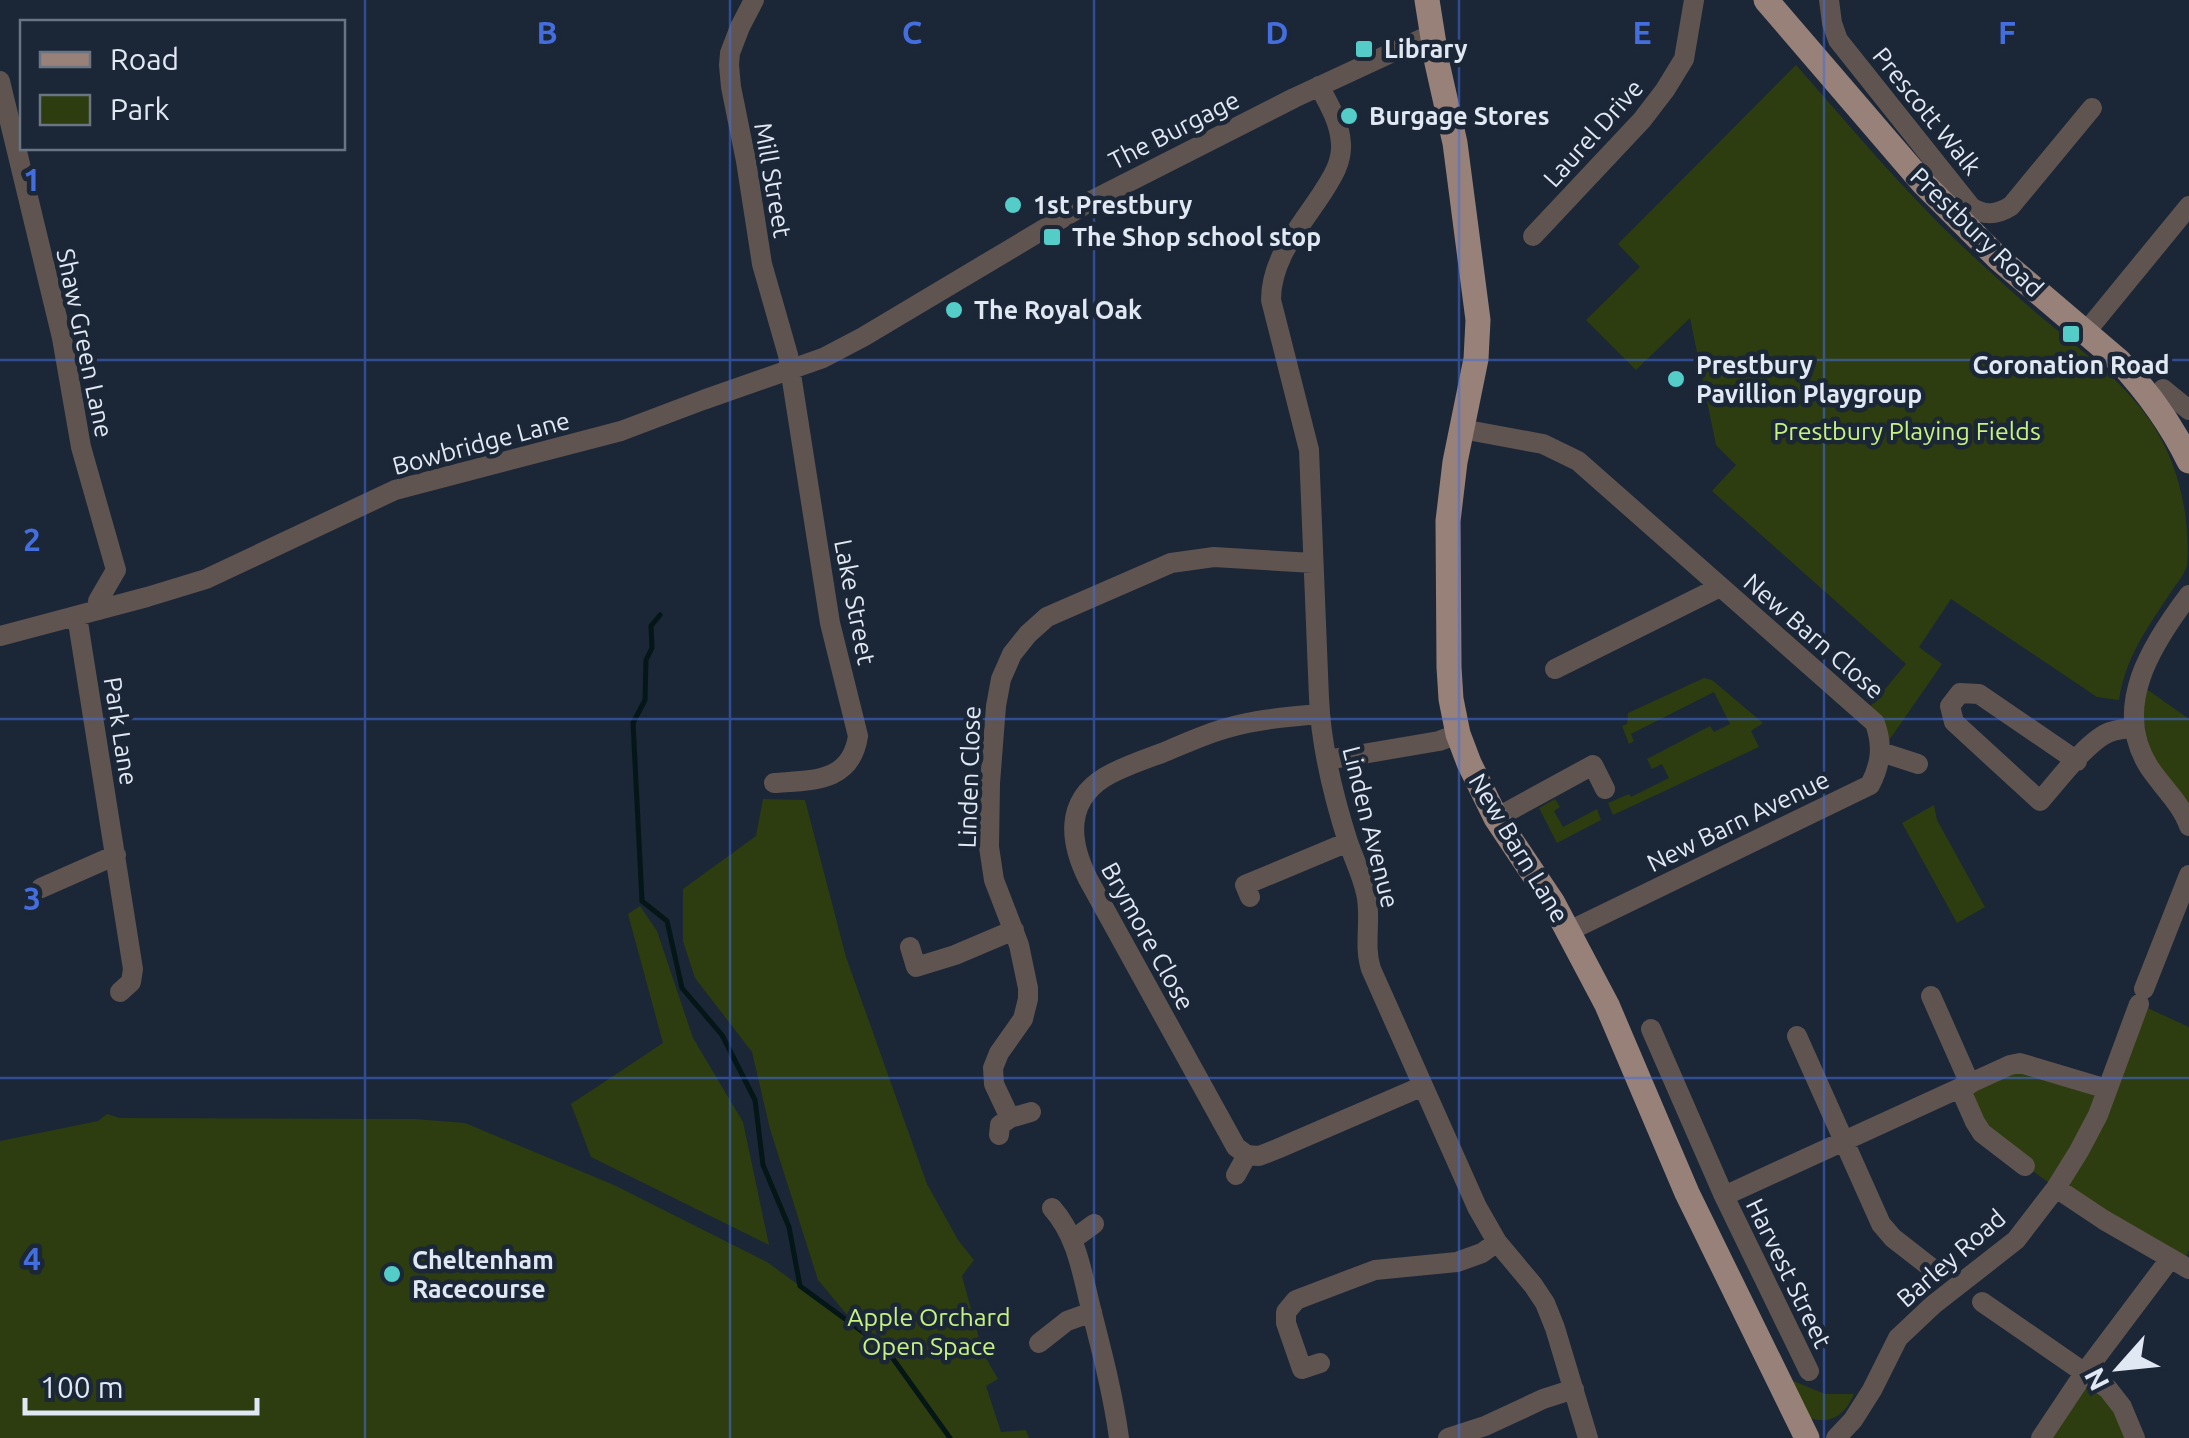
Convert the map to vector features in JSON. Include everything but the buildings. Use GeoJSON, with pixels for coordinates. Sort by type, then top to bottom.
{"type":"FeatureCollection","features":[{"type":"Feature","properties":{"kind":"main road","name":"New Barn Lane"},"geometry":{"type":"LineString","coordinates":[[1427,0],[1455,143],[1478,320],[1476,358],[1450,493],[1446,548],[1448,667],[1458,734],[1496,818],[1569,930],[1613,1018],[1695,1210],[1807,1438]]}},
{"type":"Feature","properties":{"kind":"main road","name":"Prestbury Road"},"geometry":{"type":"LineString","coordinates":[[1766,0],[1790,11],[1924,184],[1998,258],[2135,378],[2188,455]]}},
{"type":"Feature","properties":{"kind":"street","name":"Mill Street"},"geometry":{"type":"LineString","coordinates":[[754,0],[734,40],[728,65],[762,264],[789,370]]}},
{"type":"Feature","properties":{"kind":"street","name":"Laurel Drive"},"geometry":{"type":"LineString","coordinates":[[1533,236],[1642,120],[1665,90],[1684,59],[1694,0]]}},
{"type":"Feature","properties":{"kind":"street","name":"Prescott Walk"},"geometry":{"type":"LineString","coordinates":[[1829,0],[1838,40],[1976,210],[1988,214],[2011,206],[2092,108]]}},
{"type":"Feature","properties":{"kind":"street","name":"The Burgage"},"geometry":{"type":"LineString","coordinates":[[789,370],[824,358],[863,337],[1091,200],[1432,34]]}},
{"type":"Feature","properties":{"kind":"street","name":"Shaw Green Lane"},"geometry":{"type":"LineString","coordinates":[[0,80],[62,338],[81,448],[116,570]]}},
{"type":"Feature","properties":{"kind":"street","name":"Linden Avenue"},"geometry":{"type":"LineString","coordinates":[[1319,86],[1338,130],[1340,157],[1333,177],[1280,256],[1270,300],[1307,435],[1320,714],[1327,760],[1368,901],[1369,963],[1478,1208],[1497,1242],[1545,1303],[1588,1438]]}},
{"type":"Feature","properties":{"kind":"street"},"geometry":{"type":"LineString","coordinates":[[2085,333],[2189,206]]}},
{"type":"Feature","properties":{"kind":"street","name":"Bowbridge Lane"},"geometry":{"type":"LineString","coordinates":[[0,636],[206,579],[395,490],[621,431],[789,370]]}},
{"type":"Feature","properties":{"kind":"street","name":"Lake Street"},"geometry":{"type":"LineString","coordinates":[[774,783],[818,779],[836,773],[854,753],[858,736],[830,623],[789,370]]}},
{"type":"Feature","properties":{"kind":"street"},"geometry":{"type":"LineString","coordinates":[[2163,389],[2189,410]]}},
{"type":"Feature","properties":{"kind":"street","name":"New Barn Close"},"geometry":{"type":"LineString","coordinates":[[1462,430],[1532,441],[1578,461],[1875,723],[1881,752]]}},
{"type":"Feature","properties":{"kind":"street","name":"Linden Close"},"geometry":{"type":"LineString","coordinates":[[1031,1112],[1005,1126],[994,1084],[984,1068],[1023,1019],[1028,999],[1024,961],[990,863],[990,783],[998,692],[1006,666],[1019,643],[1047,617],[1170,563],[1214,557],[1313,563]]}},
{"type":"Feature","properties":{"kind":"street"},"geometry":{"type":"LineString","coordinates":[[99,610],[98,601],[116,570],[143,589],[147,597]]}},
{"type":"Feature","properties":{"kind":"street","name":"New Barn Close"},"geometry":{"type":"LineString","coordinates":[[1554,669],[1720,587]]}},
{"type":"Feature","properties":{"kind":"street"},"geometry":{"type":"LineString","coordinates":[[2189,595],[2143,669],[2135,694],[2134,728],[2145,761],[2189,826]]}},
{"type":"Feature","properties":{"kind":"street","name":"Park Lane"},"geometry":{"type":"LineString","coordinates":[[78,616],[134,968],[131,982],[120,992]]}},
{"type":"Feature","properties":{"kind":"street"},"geometry":{"type":"LineString","coordinates":[[2076,760],[1985,697],[1973,692],[1960,693],[1950,706],[1954,722],[2040,801],[2100,737],[2134,728]]}},
{"type":"Feature","properties":{"kind":"street","name":"Brymore Close"},"geometry":{"type":"LineString","coordinates":[[1246,1154],[1236,1147],[1088,879],[1074,848],[1074,824],[1088,792],[1116,772],[1227,728],[1320,714]]}},
{"type":"Feature","properties":{"kind":"street"},"geometry":{"type":"LineString","coordinates":[[1327,760],[1439,741],[1458,734]]}},
{"type":"Feature","properties":{"kind":"street"},"geometry":{"type":"LineString","coordinates":[[1881,752],[1918,764]]}},
{"type":"Feature","properties":{"kind":"street","name":"New Barn Avenue"},"geometry":{"type":"LineString","coordinates":[[1569,930],[1870,786],[1881,752]]}},
{"type":"Feature","properties":{"kind":"street"},"geometry":{"type":"LineString","coordinates":[[1496,818],[1593,765],[1605,789]]}},
{"type":"Feature","properties":{"kind":"street"},"geometry":{"type":"LineString","coordinates":[[1244,885],[1348,842]]}},
{"type":"Feature","properties":{"kind":"street"},"geometry":{"type":"LineString","coordinates":[[42,888],[116,854]]}},
{"type":"Feature","properties":{"kind":"street"},"geometry":{"type":"LineString","coordinates":[[2107,1089],[2189,878]]}},
{"type":"Feature","properties":{"kind":"street"},"geometry":{"type":"LineString","coordinates":[[916,966],[955,955],[1014,930]]}},
{"type":"Feature","properties":{"kind":"street"},"geometry":{"type":"LineString","coordinates":[[1932,996],[1975,1122],[1982,1133],[2024,1166]]}},
{"type":"Feature","properties":{"kind":"street","name":"Harvest Street"},"geometry":{"type":"LineString","coordinates":[[1651,1029],[1724,1196],[1809,1372]]}},
{"type":"Feature","properties":{"kind":"street"},"geometry":{"type":"LineString","coordinates":[[1797,1036],[1881,1224],[1934,1270]]}},
{"type":"Feature","properties":{"kind":"street","name":"Harvest Street"},"geometry":{"type":"LineString","coordinates":[[1724,1196],[2010,1064],[2020,1063],[2107,1089]]}},
{"type":"Feature","properties":{"kind":"street"},"geometry":{"type":"LineString","coordinates":[[1236,1174],[1246,1154],[1259,1156],[1278,1149],[1423,1086]]}},
{"type":"Feature","properties":{"kind":"street","name":"Barley Road"},"geometry":{"type":"LineString","coordinates":[[1836,1438],[1854,1420],[1898,1338],[1933,1305],[2016,1240],[2080,1151],[2107,1089]]}},
{"type":"Feature","properties":{"kind":"street"},"geometry":{"type":"LineString","coordinates":[[2056,1188],[2189,1270]]}},
{"type":"Feature","properties":{"kind":"street"},"geometry":{"type":"LineString","coordinates":[[1052,1208],[1072,1240],[1113,1399],[1119,1438]]}},
{"type":"Feature","properties":{"kind":"street"},"geometry":{"type":"LineString","coordinates":[[1072,1240],[1094,1224]]}},
{"type":"Feature","properties":{"kind":"street"},"geometry":{"type":"LineString","coordinates":[[1320,1363],[1302,1369],[1285,1318],[1296,1300],[1375,1270],[1457,1262],[1482,1253],[1497,1242]]}},
{"type":"Feature","properties":{"kind":"street"},"geometry":{"type":"LineString","coordinates":[[2041,1438],[2170,1258]]}},
{"type":"Feature","properties":{"kind":"street"},"geometry":{"type":"LineString","coordinates":[[1982,1302],[2085,1372],[2118,1400],[2135,1438]]}},
{"type":"Feature","properties":{"kind":"street"},"geometry":{"type":"LineString","coordinates":[[1039,1342],[1067,1321],[1092,1312]]}},
{"type":"Feature","properties":{"kind":"street"},"geometry":{"type":"LineString","coordinates":[[1448,1438],[1574,1389]]}},
{"type":"Feature","properties":{"kind":"green space","name":"Prestbury Playing Fields"},"geometry":{"type":"Polygon","coordinates":[[[1796,65],[1939,224],[2117,382],[2153,425],[2167,450],[2185,512],[2187,566],[2137,646],[2119,700],[2097,697],[1951,599],[1919,647],[1942,664],[1881,752],[1864,714],[1906,664],[1712,491],[1736,465],[1716,445],[1690,318],[1636,370],[1586,320],[1640,267],[1618,244],[1796,65]]]}},
{"type":"Feature","properties":{"kind":"green space"},"geometry":{"type":"Polygon","coordinates":[[[1704,678],[1712,680],[1763,723],[1751,731],[1759,747],[1613,815],[1608,803],[1629,794],[1631,797],[1669,778],[1662,764],[1652,769],[1647,759],[1710,726],[1714,732],[1730,724],[1714,692],[1631,734],[1634,741],[1629,744],[1622,726],[1627,724],[1628,713],[1704,678]]]}},
{"type":"Feature","properties":{"kind":"green space"},"geometry":{"type":"Polygon","coordinates":[[[2138,683],[2189,719],[2189,826],[2152,772],[2138,683]]]}},
{"type":"Feature","properties":{"kind":"green space","name":"Cheltenham Racecourse"},"geometry":{"type":"Polygon","coordinates":[[[763,799],[805,800],[846,957],[927,1184],[958,1240],[974,1260],[962,1276],[983,1353],[998,1379],[986,1386],[1001,1432],[1026,1430],[1029,1438],[0,1438],[0,1141],[98,1121],[107,1114],[120,1118],[415,1119],[465,1123],[614,1185],[767,1262],[859,1329],[818,1280],[770,1129],[752,1052],[695,978],[683,941],[683,889],[756,836],[763,799]]]}},
{"type":"Feature","properties":{"kind":"green space"},"geometry":{"type":"Polygon","coordinates":[[[1555,799],[1560,807],[1554,811],[1563,827],[1597,809],[1601,820],[1557,843],[1539,808],[1555,799]]]}},
{"type":"Feature","properties":{"kind":"green space"},"geometry":{"type":"Polygon","coordinates":[[[1934,805],[1937,820],[1985,907],[1957,923],[1902,823],[1934,805]]]}},
{"type":"Feature","properties":{"kind":"green space"},"geometry":{"type":"Polygon","coordinates":[[[640,906],[657,931],[693,1038],[743,1122],[769,1245],[591,1157],[571,1104],[663,1043],[628,914],[640,906]]]}},
{"type":"Feature","properties":{"kind":"green space"},"geometry":{"type":"Polygon","coordinates":[[[2139,1004],[2189,1027],[2189,1250],[2183,1266],[2056,1188],[1993,1142],[1960,1088],[2010,1065],[2107,1089],[2139,1004]]]}},
{"type":"Feature","properties":{"kind":"green space"},"geometry":{"type":"Polygon","coordinates":[[[1791,1380],[1825,1394],[1854,1394],[1836,1417],[1807,1417],[1791,1380]]]}},
{"type":"Feature","properties":{"kind":"green space"},"geometry":{"type":"Polygon","coordinates":[[[2087,1386],[2107,1395],[2126,1438],[2050,1438],[2087,1386]]]}},
{"type":"Feature","properties":{"kind":"waterway"},"geometry":{"type":"LineString","coordinates":[[660,615],[651,626],[645,700],[633,723],[642,901],[667,921],[682,988],[722,1035],[755,1100],[763,1165],[789,1227],[800,1286],[886,1349],[950,1438]]}},
{"type":"Feature","properties":{"kind":"place","name":"Library"},"geometry":{"type":"Point","coordinates":[1364,49]}},
{"type":"Feature","properties":{"kind":"place","name":"Burgage Stores"},"geometry":{"type":"Point","coordinates":[1349,116]}},
{"type":"Feature","properties":{"kind":"place","name":"1st Prestbury"},"geometry":{"type":"Point","coordinates":[1013,205]}},
{"type":"Feature","properties":{"kind":"place","name":"The Shop school stop"},"geometry":{"type":"Point","coordinates":[1052,237]}},
{"type":"Feature","properties":{"kind":"place","name":"The Royal Oak"},"geometry":{"type":"Point","coordinates":[954,310]}},
{"type":"Feature","properties":{"kind":"place","name":"Coronation Road"},"geometry":{"type":"Point","coordinates":[2071,334]}},
{"type":"Feature","properties":{"kind":"place","name":"Prestbury Pavillion Playgroup"},"geometry":{"type":"Point","coordinates":[1676,379]}},
{"type":"Feature","properties":{"kind":"place","name":"Cheltenham Racecourse"},"geometry":{"type":"Point","coordinates":[392,1274]}},
{"type":"Feature","properties":{"kind":"park label","name":"Apple Orchard Open Space"},"geometry":{"type":"Point","coordinates":[929,1332]}}]}
